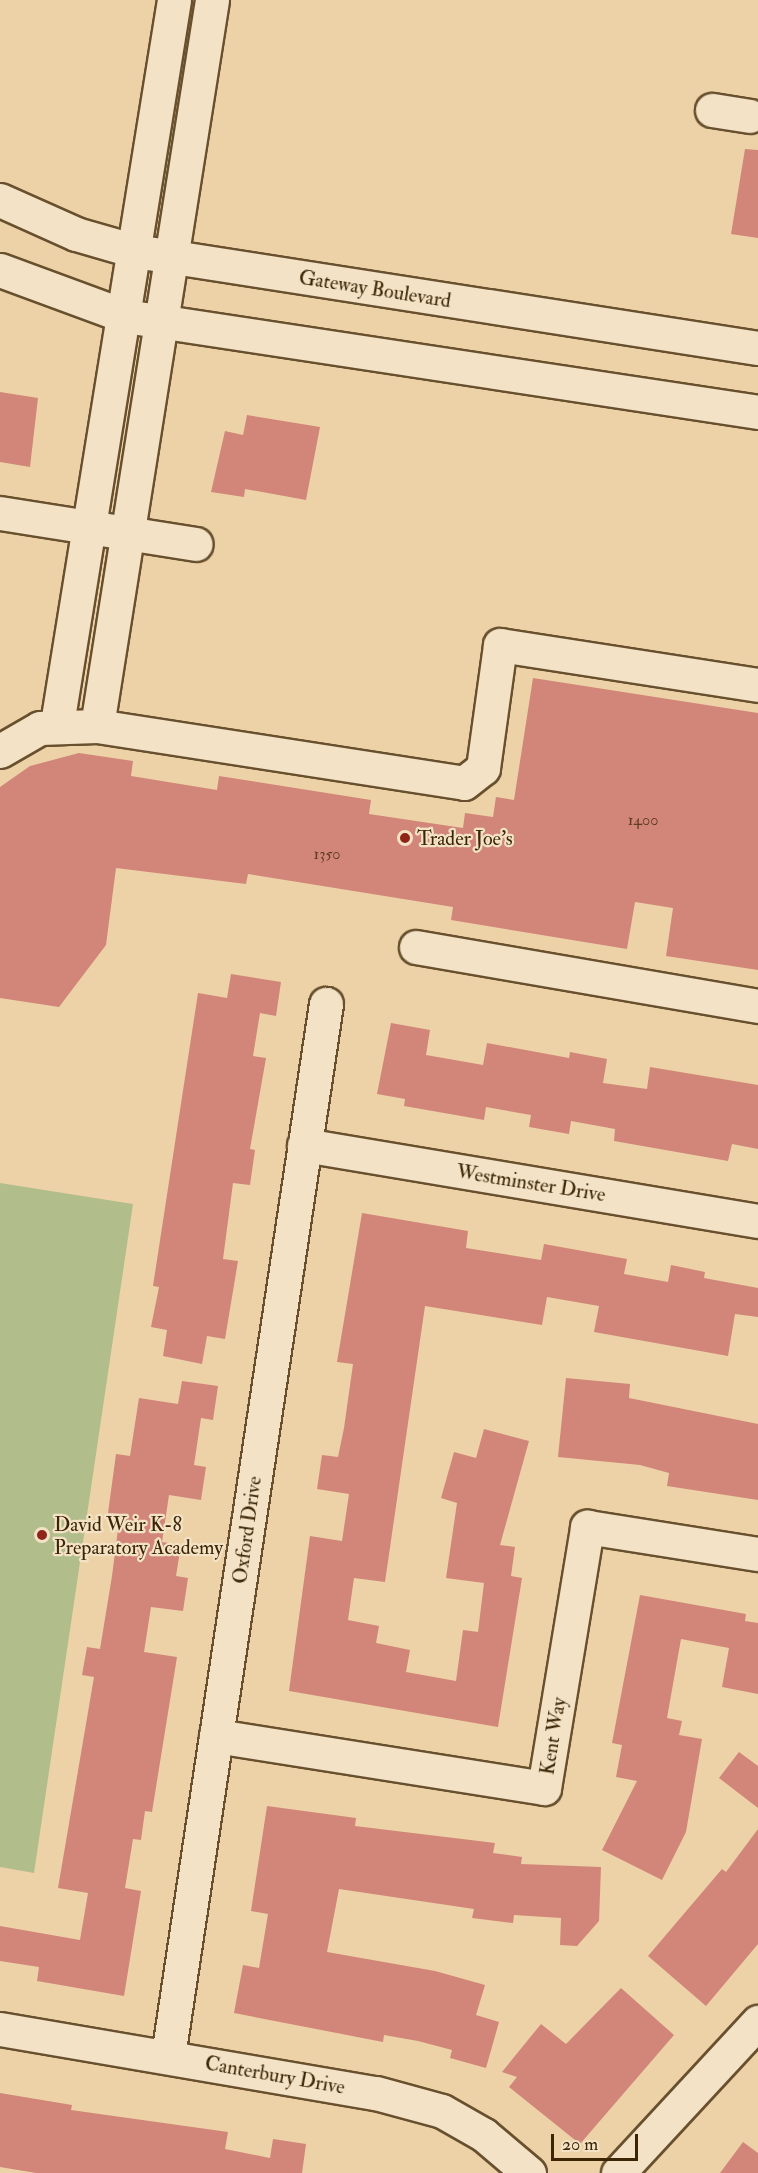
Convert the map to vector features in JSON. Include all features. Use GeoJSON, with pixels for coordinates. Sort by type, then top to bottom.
{"type":"FeatureCollection","features":[{"type":"Feature","properties":{"kind":"street"},"geometry":{"type":"LineString","coordinates":[[57,724],[125,316],[174,0]]}},
{"type":"Feature","properties":{"kind":"street"},"geometry":{"type":"LineString","coordinates":[[97,726],[212,0]]}},
{"type":"Feature","properties":{"kind":"street"},"geometry":{"type":"LineString","coordinates":[[712,110],[750,116]]}},
{"type":"Feature","properties":{"kind":"street","name":"Gateway Boulevard"},"geometry":{"type":"LineString","coordinates":[[0,200],[76,234],[135,251],[758,348]]}},
{"type":"Feature","properties":{"kind":"street"},"geometry":{"type":"LineString","coordinates":[[0,270],[125,316],[758,412]]}},
{"type":"Feature","properties":{"kind":"street"},"geometry":{"type":"LineString","coordinates":[[0,513],[196,544]]}},
{"type":"Feature","properties":{"kind":"street"},"geometry":{"type":"LineString","coordinates":[[0,751],[23,735],[57,724],[97,726],[464,783],[483,768],[500,645],[758,685]]}},
{"type":"Feature","properties":{"kind":"street"},"geometry":{"type":"LineString","coordinates":[[416,947],[758,1006]]}},
{"type":"Feature","properties":{"kind":"street","name":"Oxford Drive"},"geometry":{"type":"LineString","coordinates":[[168,2056],[326,1004]]}},
{"type":"Feature","properties":{"kind":"street","name":"Westminster Drive"},"geometry":{"type":"LineString","coordinates":[[304,1145],[758,1221]]}},
{"type":"Feature","properties":{"kind":"street","name":"Kent Way"},"geometry":{"type":"LineString","coordinates":[[216,1736],[544,1788],[587,1527],[758,1554]]}},
{"type":"Feature","properties":{"kind":"street"},"geometry":{"type":"LineString","coordinates":[[618,2173],[758,2022]]}},
{"type":"Feature","properties":{"kind":"street","name":"Canterbury Drive"},"geometry":{"type":"LineString","coordinates":[[0,2029],[376,2093],[442,2111],[484,2135],[529,2173]]}},
{"type":"Feature","properties":{"kind":"green space","name":"David Weir K-8 Preparatory Academy"},"geometry":{"type":"Polygon","coordinates":[[[0,1183],[133,1204],[34,1873],[0,1867],[0,1183]]]}},
{"type":"Feature","properties":{"kind":"building"},"geometry":{"type":"Polygon","coordinates":[[[745,149],[758,150],[758,238],[731,234],[745,149]]]}},
{"type":"Feature","properties":{"kind":"building"},"geometry":{"type":"Polygon","coordinates":[[[0,392],[38,398],[30,467],[0,462],[0,392]]]}},
{"type":"Feature","properties":{"kind":"building"},"geometry":{"type":"Polygon","coordinates":[[[247,415],[320,427],[306,500],[245,489],[244,497],[211,492],[225,431],[243,435],[247,415]]]}},
{"type":"Feature","properties":{"kind":"building"},"geometry":{"type":"Polygon","coordinates":[[[533,678],[758,713],[758,970],[666,956],[673,908],[635,902],[627,949],[451,920],[453,907],[248,874],[246,884],[116,868],[106,945],[59,1007],[0,998],[0,787],[30,766],[79,753],[133,761],[131,776],[217,790],[219,776],[371,800],[369,814],[463,828],[465,813],[493,817],[496,797],[514,800],[533,678]]]}},
{"type":"Feature","properties":{"kind":"building"},"geometry":{"type":"Polygon","coordinates":[[[231,974],[281,982],[276,1016],[260,1013],[253,1056],[266,1058],[250,1149],[255,1150],[250,1185],[233,1183],[223,1259],[238,1261],[225,1339],[207,1336],[202,1364],[163,1356],[167,1330],[151,1327],[159,1287],[153,1286],[198,993],[227,998],[231,974]]]}},
{"type":"Feature","properties":{"kind":"building"},"geometry":{"type":"Polygon","coordinates":[[[391,1023],[430,1030],[426,1055],[483,1065],[487,1043],[569,1058],[570,1052],[607,1059],[603,1083],[647,1089],[650,1067],[758,1085],[758,1149],[732,1144],[728,1161],[614,1141],[615,1129],[571,1121],[569,1134],[529,1127],[531,1115],[486,1107],[484,1120],[404,1106],[405,1099],[377,1094],[391,1023]]]}},
{"type":"Feature","properties":{"kind":"building"},"geometry":{"type":"Polygon","coordinates":[[[362,1213],[468,1231],[466,1248],[541,1260],[544,1244],[627,1259],[624,1274],[668,1282],[671,1265],[705,1272],[704,1278],[758,1288],[758,1317],[735,1314],[728,1356],[594,1332],[599,1306],[547,1297],[542,1325],[425,1306],[385,1582],[354,1578],[348,1620],[379,1626],[376,1643],[410,1650],[406,1672],[456,1681],[463,1630],[478,1632],[484,1583],[446,1578],[457,1503],[441,1498],[454,1452],[476,1458],[484,1429],[529,1441],[500,1545],[515,1547],[511,1576],[522,1578],[498,1727],[289,1691],[310,1536],[342,1541],[349,1494],[317,1489],[322,1455],[338,1457],[344,1428],[353,1364],[337,1362],[362,1213]]]}},
{"type":"Feature","properties":{"kind":"building"},"geometry":{"type":"Polygon","coordinates":[[[566,1378],[630,1384],[629,1398],[758,1424],[758,1500],[667,1486],[669,1473],[640,1465],[558,1457],[566,1378]]]}},
{"type":"Feature","properties":{"kind":"building"},"geometry":{"type":"Polygon","coordinates":[[[182,1381],[218,1386],[213,1420],[201,1418],[194,1465],[206,1467],[201,1500],[169,1495],[162,1542],[181,1545],[176,1576],[188,1578],[183,1611],[151,1607],[144,1652],[177,1657],[152,1812],[145,1811],[141,1840],[133,1839],[125,1888],[141,1891],[124,1996],[37,1981],[39,1967],[0,1961],[0,1926],[80,1940],[88,1893],[58,1888],[94,1677],[82,1675],[87,1647],[100,1649],[112,1576],[120,1514],[108,1513],[116,1454],[130,1456],[139,1398],[178,1404],[182,1381]]]}},
{"type":"Feature","properties":{"kind":"building"},"geometry":{"type":"Polygon","coordinates":[[[640,1595],[746,1614],[745,1621],[758,1623],[758,1694],[722,1687],[729,1648],[681,1639],[667,1718],[682,1721],[679,1735],[702,1739],[686,1832],[662,1880],[602,1850],[637,1781],[616,1777],[622,1745],[612,1743],[640,1595]]]}},
{"type":"Feature","properties":{"kind":"building"},"geometry":{"type":"Polygon","coordinates":[[[739,1752],[758,1766],[758,1808],[719,1778],[739,1752]]]}},
{"type":"Feature","properties":{"kind":"building"},"geometry":{"type":"Polygon","coordinates":[[[267,1806],[356,1818],[355,1826],[495,1843],[493,1853],[522,1857],[521,1864],[601,1867],[599,1921],[577,1946],[560,1945],[561,1918],[514,1915],[513,1923],[472,1918],[474,1909],[339,1889],[327,1952],[435,1971],[485,1985],[476,2015],[499,2022],[486,2068],[450,2058],[452,2050],[418,2041],[384,2035],[383,2042],[234,2013],[243,1965],[259,1968],[268,1914],[251,1911],[267,1806]]]}},
{"type":"Feature","properties":{"kind":"building"},"geometry":{"type":"Polygon","coordinates":[[[758,1829],[758,1944],[706,2006],[648,1956],[722,1869],[726,1872],[758,1829]]]}},
{"type":"Feature","properties":{"kind":"building"},"geometry":{"type":"Polygon","coordinates":[[[621,1988],[674,2035],[580,2144],[509,2087],[517,2077],[502,2072],[541,2024],[566,2044],[621,1988]]]}},
{"type":"Feature","properties":{"kind":"building"},"geometry":{"type":"Polygon","coordinates":[[[0,2093],[72,2105],[71,2110],[228,2132],[225,2149],[270,2158],[273,2139],[306,2144],[302,2173],[36,2173],[0,2167],[0,2093]]]}},
{"type":"Feature","properties":{"kind":"building"},"geometry":{"type":"Polygon","coordinates":[[[743,2142],[758,2153],[758,2173],[720,2173],[743,2142]]]}},
{"type":"Feature","properties":{"kind":"place","name":"Trader Joe's"},"geometry":{"type":"Point","coordinates":[405,838]}},
{"type":"Feature","properties":{"kind":"place","name":"David Weir K-8 Preparatory Academy"},"geometry":{"type":"Point","coordinates":[42,1535]}}]}
